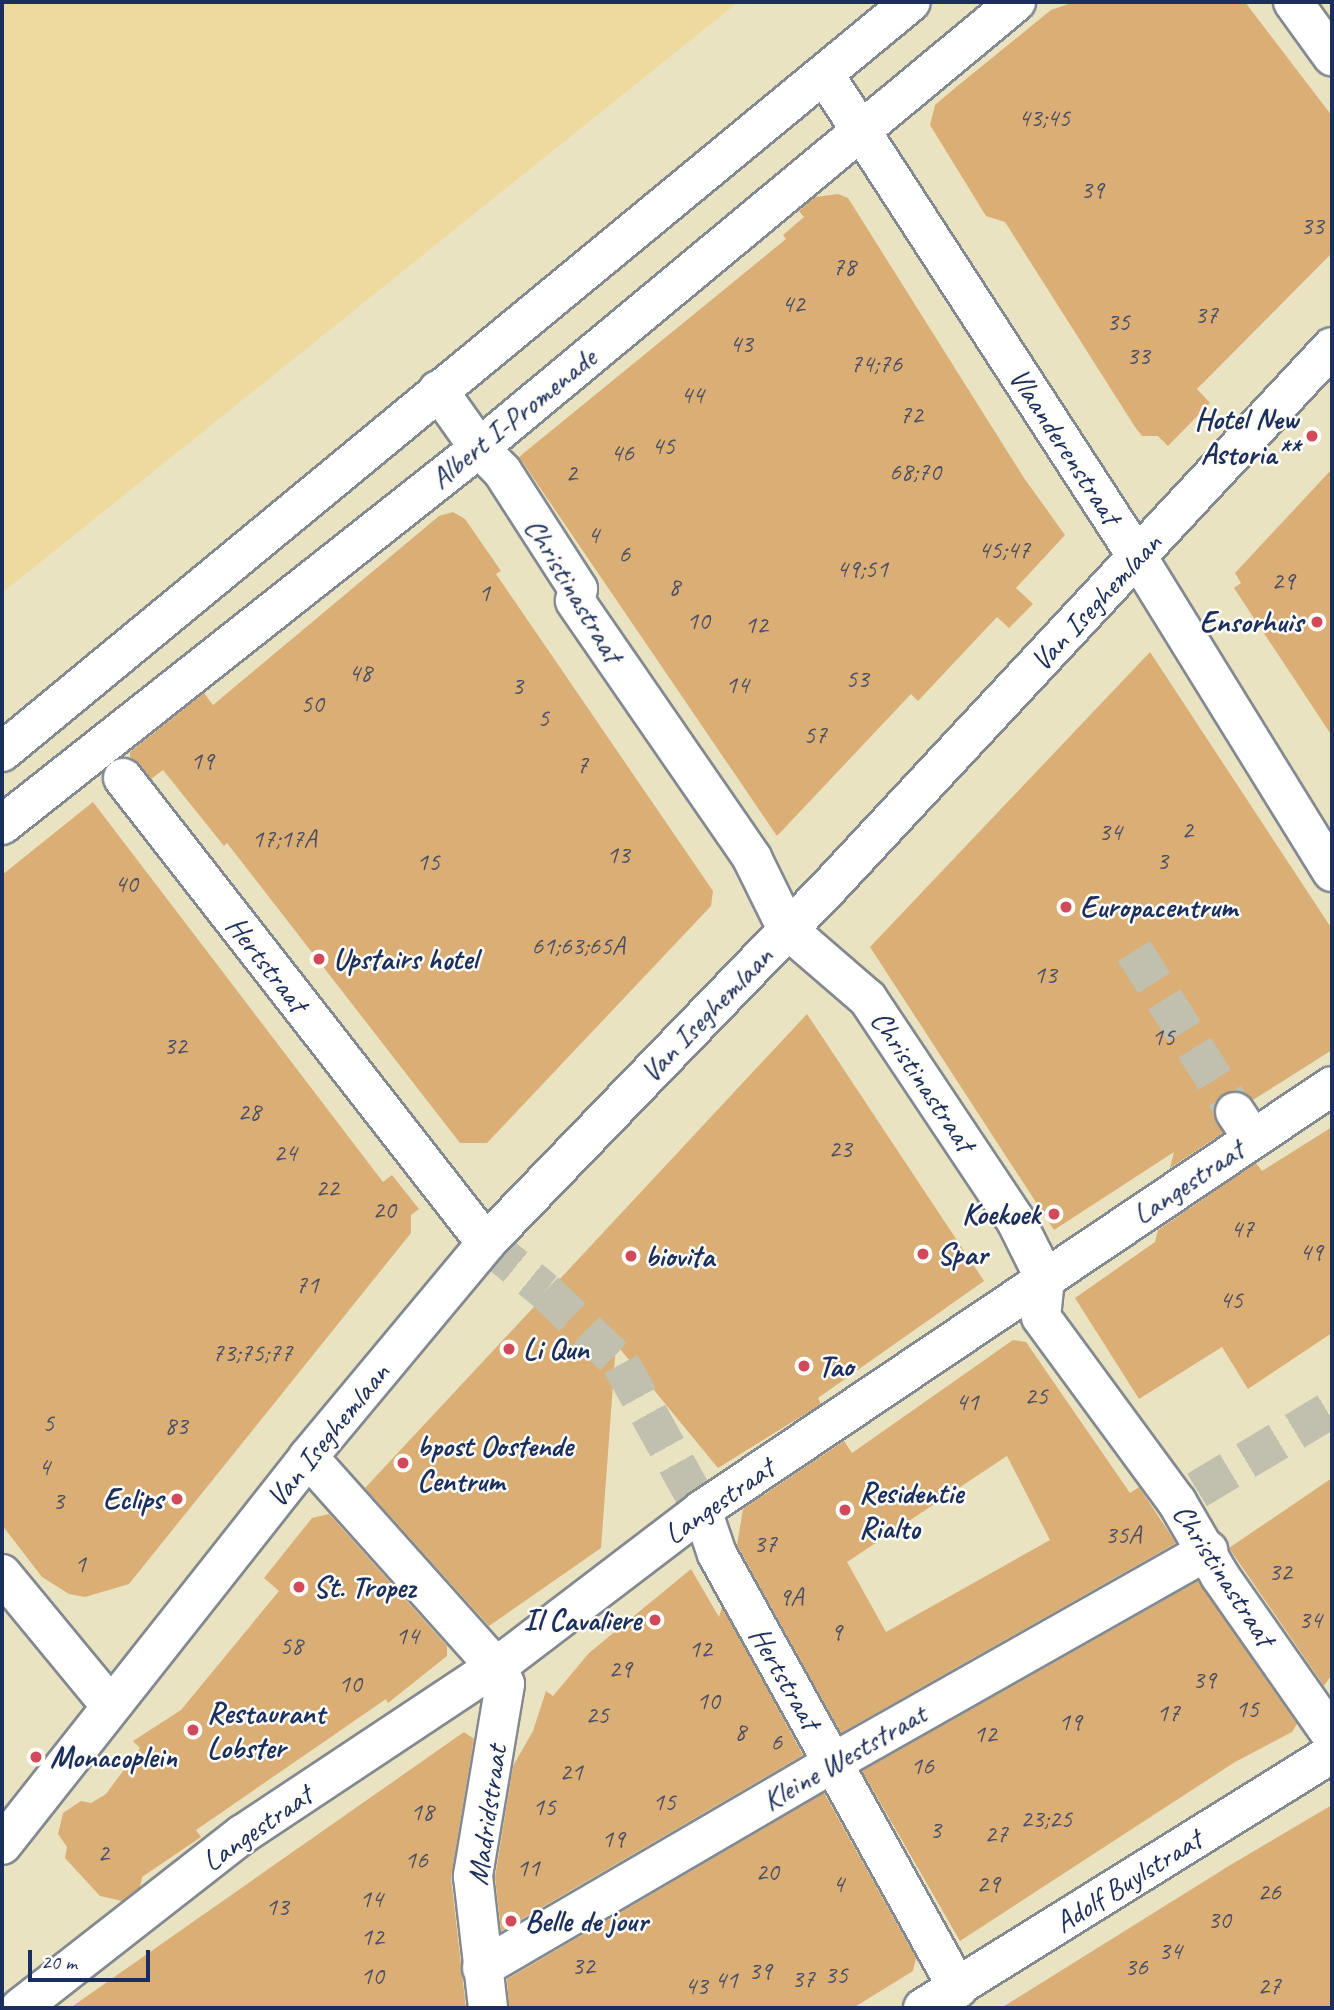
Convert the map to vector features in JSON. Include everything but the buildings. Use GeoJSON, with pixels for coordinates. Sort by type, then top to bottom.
{"type":"FeatureCollection","features":[{"type":"Feature","properties":{"kind":"street"},"geometry":{"type":"LineString","coordinates":[[2,752],[911,2]]}},
{"type":"Feature","properties":{"kind":"street","name":"Albert I-Promenade"},"geometry":{"type":"LineString","coordinates":[[2,825],[94,752],[484,466],[859,130],[1016,2]]}},
{"type":"Feature","properties":{"kind":"street"},"geometry":{"type":"LineString","coordinates":[[1293,2],[1332,55]]}},
{"type":"Feature","properties":{"kind":"street","name":"Vlaanderenstraat"},"geometry":{"type":"LineString","coordinates":[[824,74],[1138,558],[1332,872]]}},
{"type":"Feature","properties":{"kind":"street","name":"Van Iseghemlaan"},"geometry":{"type":"LineString","coordinates":[[111,1706],[308,1457],[486,1243],[1138,558],[1332,347]]}},
{"type":"Feature","properties":{"kind":"street","name":"Christinastraat"},"geometry":{"type":"LineString","coordinates":[[439,390],[484,466],[502,471],[578,589],[575,601],[752,858],[787,929],[868,999],[1016,1221],[1045,1279],[1041,1317],[1187,1496],[1220,1576],[1332,1736]]}},
{"type":"Feature","properties":{"kind":"street"},"geometry":{"type":"LineString","coordinates":[[58,706],[94,752]]}},
{"type":"Feature","properties":{"kind":"street","name":"Hertstraat"},"geometry":{"type":"LineString","coordinates":[[94,752],[135,762],[233,883],[222,906],[486,1243]]}},
{"type":"Feature","properties":{"kind":"street"},"geometry":{"type":"LineString","coordinates":[[123,778],[222,906]]}},
{"type":"Feature","properties":{"kind":"street","name":"Langestraat"},"geometry":{"type":"LineString","coordinates":[[20,2008],[243,1834],[496,1667],[702,1510],[1045,1279],[1244,1126],[1332,1086]]}},
{"type":"Feature","properties":{"kind":"street"},"geometry":{"type":"LineString","coordinates":[[308,1457],[496,1667]]}},
{"type":"Feature","properties":{"kind":"street","name":"Hertstraat"},"geometry":{"type":"LineString","coordinates":[[702,1510],[717,1555],[958,1989]]}},
{"type":"Feature","properties":{"kind":"street","name":"Kleine Weststraat"},"geometry":{"type":"LineString","coordinates":[[482,1968],[834,1762],[1208,1550]]}},
{"type":"Feature","properties":{"kind":"street"},"geometry":{"type":"LineString","coordinates":[[2,1574],[111,1706],[2,1845]]}},
{"type":"Feature","properties":{"kind":"street","name":"Madridstraat"},"geometry":{"type":"LineString","coordinates":[[488,2008],[473,1876],[505,1684],[496,1667]]}},
{"type":"Feature","properties":{"kind":"street","name":"Adolf Buylstraat"},"geometry":{"type":"LineString","coordinates":[[923,2008],[958,1989],[1332,1753]]}},
{"type":"Feature","properties":{"kind":"sand"},"geometry":{"type":"Polygon","coordinates":[[[2,2],[738,2],[2,593],[2,2]]]}},
{"type":"Feature","properties":{"kind":"tunnel"},"geometry":{"type":"LineString","coordinates":[[1134,951],[1235,1112]]}},
{"type":"Feature","properties":{"kind":"tunnel"},"geometry":{"type":"LineString","coordinates":[[486,1243],[545,1291],[621,1364],[702,1510]]}},
{"type":"Feature","properties":{"kind":"tunnel"},"geometry":{"type":"LineString","coordinates":[[1197,1490],[1332,1409]]}},
{"type":"Feature","properties":{"kind":"place","name":"Hotel New Astoria**"},"geometry":{"type":"Point","coordinates":[1312,436]}},
{"type":"Feature","properties":{"kind":"place","name":"Ensorhuis"},"geometry":{"type":"Point","coordinates":[1317,622]}},
{"type":"Feature","properties":{"kind":"place","name":"Europacentrum"},"geometry":{"type":"Point","coordinates":[1066,907]}},
{"type":"Feature","properties":{"kind":"place","name":"Upstairs hotel"},"geometry":{"type":"Point","coordinates":[319,959]}},
{"type":"Feature","properties":{"kind":"place","name":"Koekoek"},"geometry":{"type":"Point","coordinates":[1054,1214]}},
{"type":"Feature","properties":{"kind":"place","name":"Spar"},"geometry":{"type":"Point","coordinates":[923,1254]}},
{"type":"Feature","properties":{"kind":"place","name":"biovita"},"geometry":{"type":"Point","coordinates":[631,1256]}},
{"type":"Feature","properties":{"kind":"place","name":"Li Qun"},"geometry":{"type":"Point","coordinates":[509,1349]}},
{"type":"Feature","properties":{"kind":"place","name":"Tao"},"geometry":{"type":"Point","coordinates":[804,1366]}},
{"type":"Feature","properties":{"kind":"place","name":"bpost Oostende Centrum"},"geometry":{"type":"Point","coordinates":[403,1463]}},
{"type":"Feature","properties":{"kind":"place","name":"Eclips"},"geometry":{"type":"Point","coordinates":[177,1499]}},
{"type":"Feature","properties":{"kind":"place","name":"Residentie Rialto"},"geometry":{"type":"Point","coordinates":[845,1510]}},
{"type":"Feature","properties":{"kind":"place","name":"St. Tropez"},"geometry":{"type":"Point","coordinates":[299,1587]}},
{"type":"Feature","properties":{"kind":"place","name":"Il Cavaliere"},"geometry":{"type":"Point","coordinates":[655,1620]}},
{"type":"Feature","properties":{"kind":"place","name":"Restaurant Lobster"},"geometry":{"type":"Point","coordinates":[193,1730]}},
{"type":"Feature","properties":{"kind":"place","name":"Monacoplein"},"geometry":{"type":"Point","coordinates":[36,1757]}},
{"type":"Feature","properties":{"kind":"place","name":"Belle de jour"},"geometry":{"type":"Point","coordinates":[511,1921]}}]}
